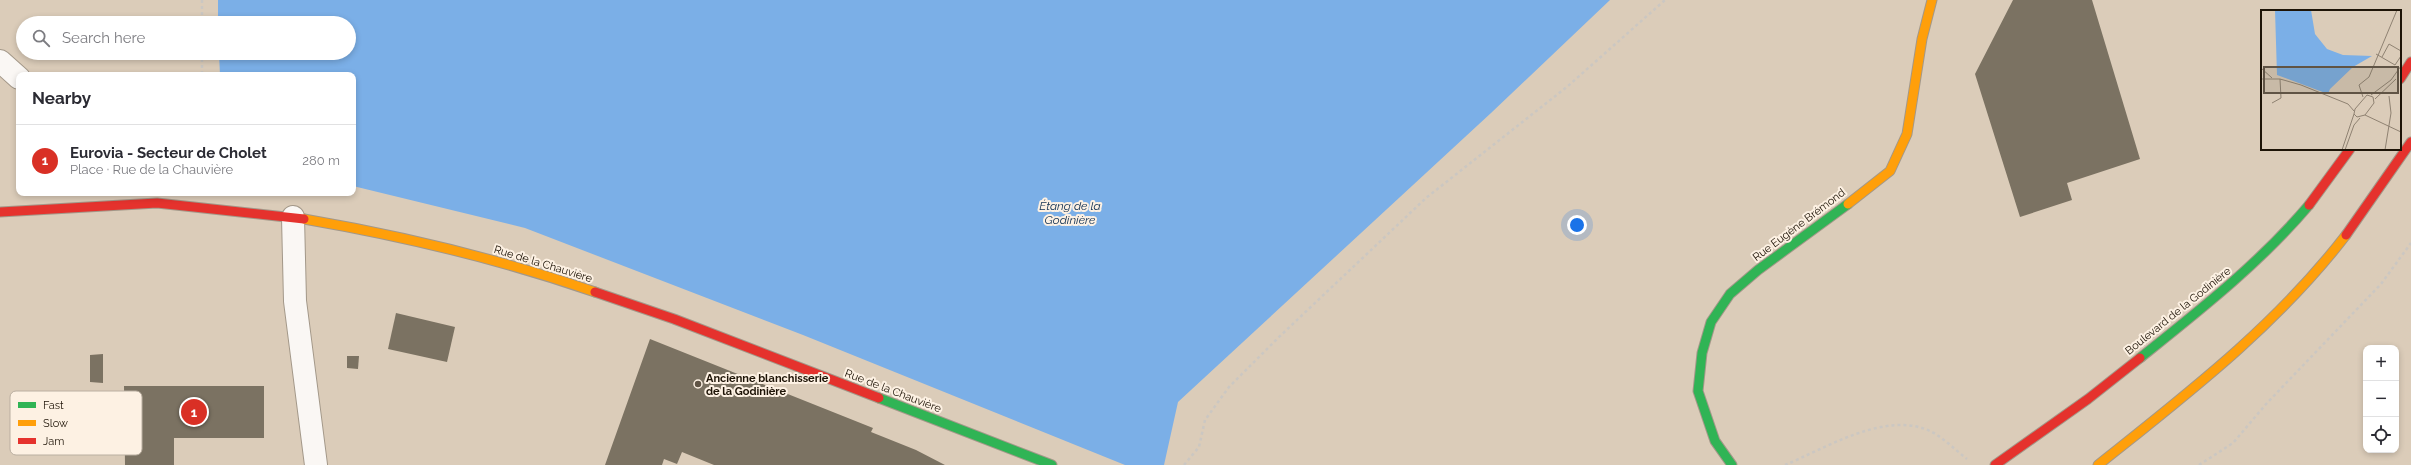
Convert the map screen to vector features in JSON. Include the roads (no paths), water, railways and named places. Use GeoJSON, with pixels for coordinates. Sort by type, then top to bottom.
{"type":"FeatureCollection","features":[{"type":"Feature","properties":{"kind":"main road","name":"Rue Eugène Brémond"},"geometry":{"type":"LineString","coordinates":[[1732,465],[1715,441],[1698,391],[1702,353],[1711,322],[1730,294],[1758,270],[1832,217],[1890,170],[1908,134],[1922,38],[1932,0]]}},
{"type":"Feature","properties":{"kind":"main road"},"geometry":{"type":"LineString","coordinates":[[2401,77],[2411,62]]}},
{"type":"Feature","properties":{"kind":"main road"},"geometry":{"type":"LineString","coordinates":[[2098,465],[2240,349],[2301,289],[2360,218],[2411,142]]}},
{"type":"Feature","properties":{"kind":"main road","name":"Boulevard de la Godinière"},"geometry":{"type":"LineString","coordinates":[[1995,465],[2088,399],[2217,297],[2280,238],[2309,204],[2349,150]]}},
{"type":"Feature","properties":{"kind":"main road","name":"Rue de la Chauvière"},"geometry":{"type":"LineString","coordinates":[[0,212],[155,198],[293,217],[391,234],[546,275],[674,319],[1052,465]]}},
{"type":"Feature","properties":{"kind":"street"},"geometry":{"type":"LineString","coordinates":[[0,61],[16,75]]}},
{"type":"Feature","properties":{"kind":"street"},"geometry":{"type":"LineString","coordinates":[[293,217],[295,302],[316,465]]}},
{"type":"Feature","properties":{"kind":"water","name":"Étang de la Godinière"},"geometry":{"type":"Polygon","coordinates":[[[218,0],[1610,0],[1491,113],[1178,402],[1164,465],[1125,465],[803,335],[525,228],[356,187],[356,72],[220,72],[219,60],[356,60],[356,16],[218,16],[218,0]]]}},
{"type":"Feature","properties":{"kind":"place","name":"Ancienne blanchisserie de la Godinière"},"geometry":{"type":"Point","coordinates":[698,384]}},
{"type":"Feature","properties":{"kind":"place","name":"Eurovia - Secteur de Cholet"},"geometry":{"type":"Point","coordinates":[194,412]}}]}
